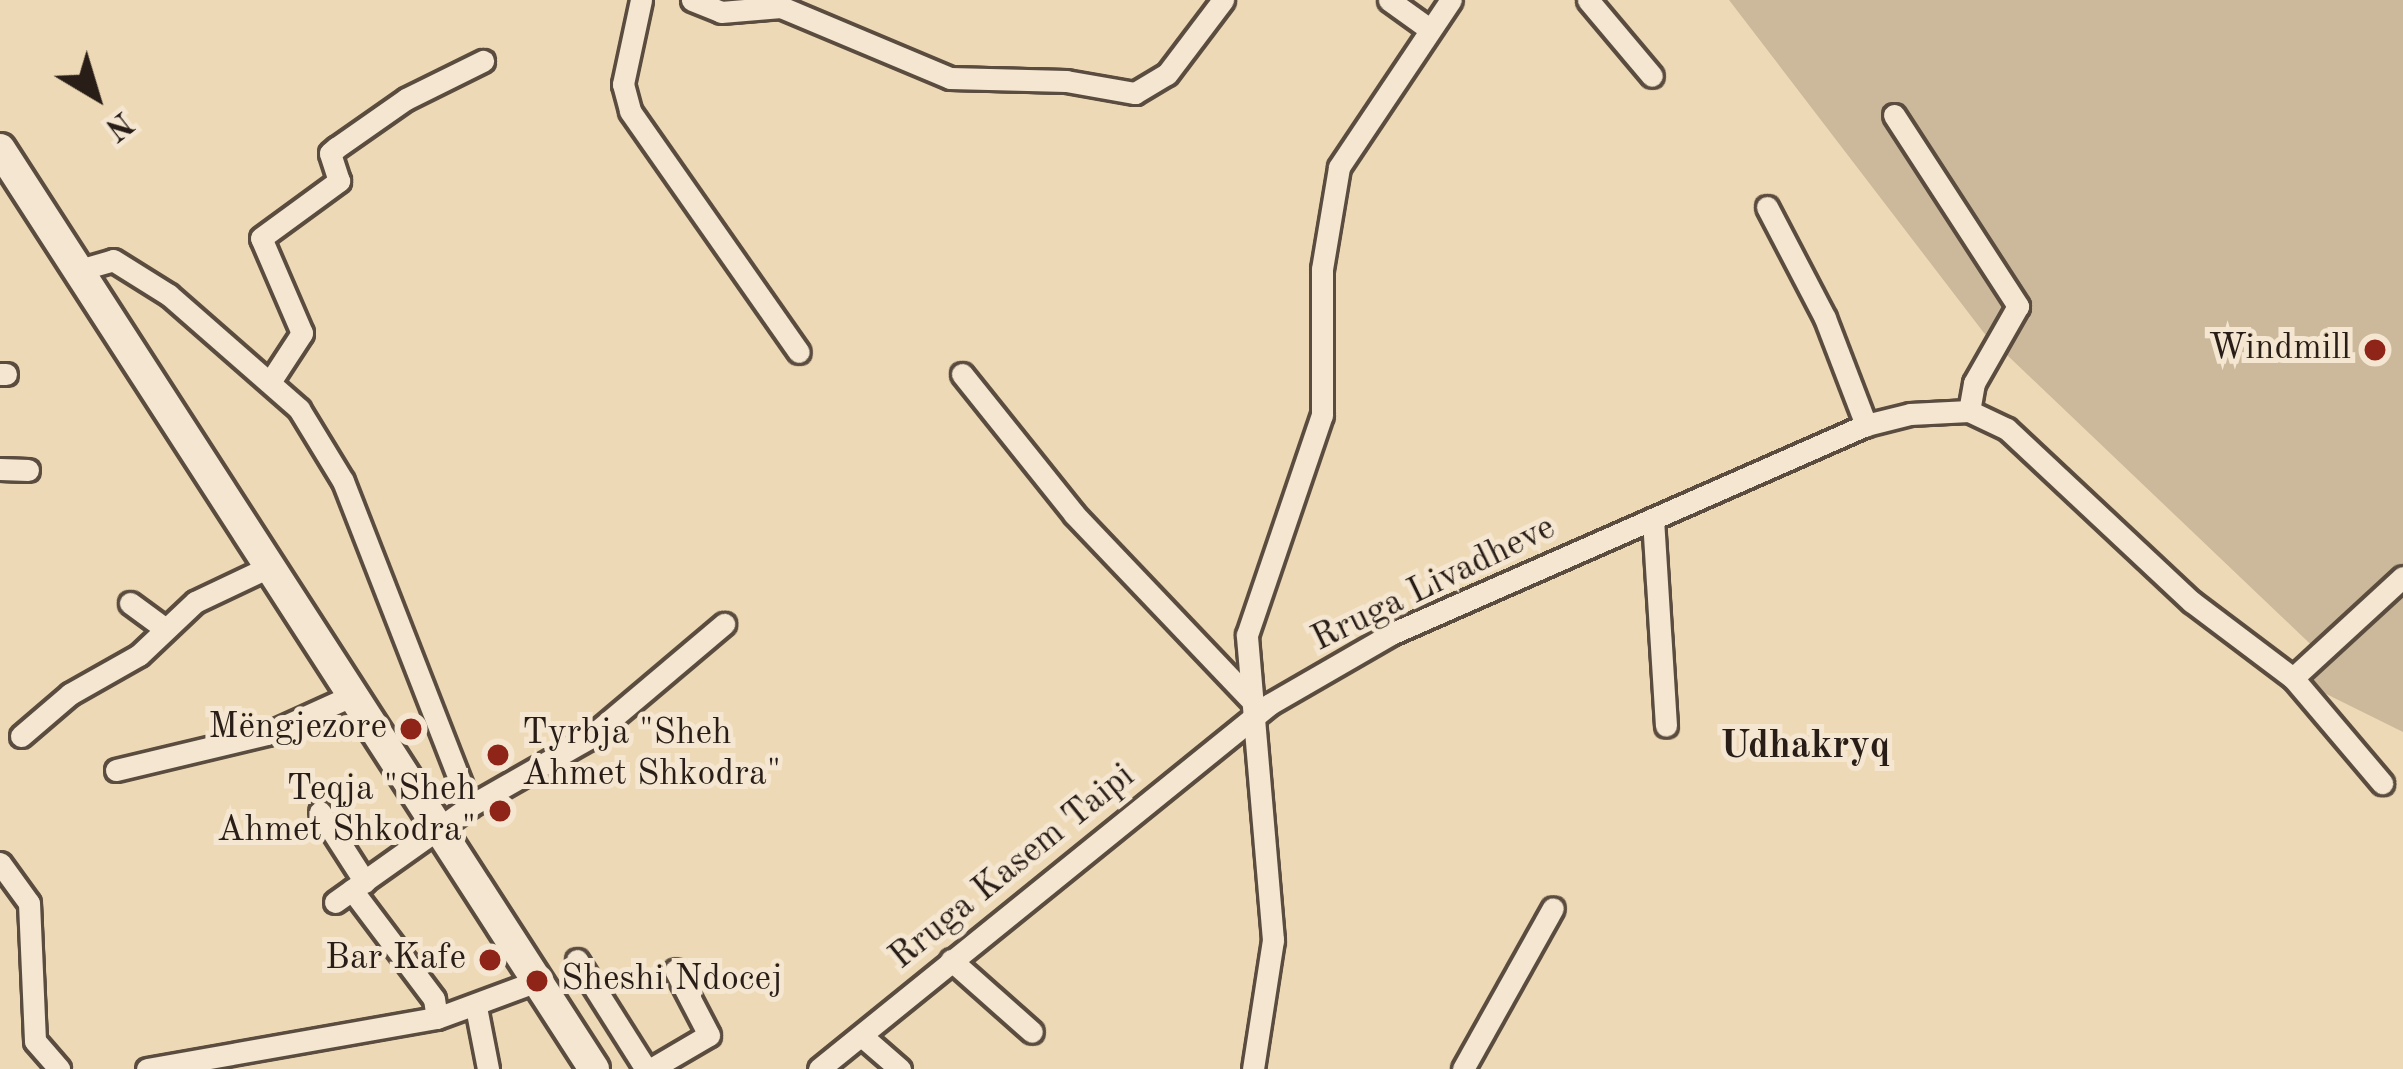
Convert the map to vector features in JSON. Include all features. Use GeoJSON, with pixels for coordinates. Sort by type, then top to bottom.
{"type":"FeatureCollection","features":[{"type":"Feature","properties":{"kind":"main road"},"geometry":{"type":"LineString","coordinates":[[0,149],[594,1069]]}},
{"type":"Feature","properties":{"kind":"street"},"geometry":{"type":"LineString","coordinates":[[641,0],[623,84],[630,110],[799,352]]}},
{"type":"Feature","properties":{"kind":"street"},"geometry":{"type":"LineString","coordinates":[[692,0],[721,12],[781,7],[950,78],[1066,81],[1135,93],[1168,74],[1223,0]]}},
{"type":"Feature","properties":{"kind":"street"},"geometry":{"type":"LineString","coordinates":[[1389,0],[1428,28]]}},
{"type":"Feature","properties":{"kind":"street"},"geometry":{"type":"LineString","coordinates":[[1253,1069],[1273,940],[1249,708],[1255,596],[1322,415],[1322,269],[1339,167],[1451,0]]}},
{"type":"Feature","properties":{"kind":"street"},"geometry":{"type":"LineString","coordinates":[[1588,0],[1652,76]]}},
{"type":"Feature","properties":{"kind":"street"},"geometry":{"type":"LineString","coordinates":[[272,379],[302,333],[261,238],[339,181],[330,153],[336,148],[406,99],[483,61]]}},
{"type":"Feature","properties":{"kind":"street"},"geometry":{"type":"LineString","coordinates":[[1894,115],[2018,306],[1974,383],[1969,411],[2006,429],[2192,602],[2293,678],[2382,783]]}},
{"type":"Feature","properties":{"kind":"street"},"geometry":{"type":"LineString","coordinates":[[1766,207],[1825,318],[1866,425]]}},
{"type":"Feature","properties":{"kind":"street"},"geometry":{"type":"LineString","coordinates":[[79,270],[113,260],[272,379],[343,481],[470,806]]}},
{"type":"Feature","properties":{"kind":"street"},"geometry":{"type":"LineString","coordinates":[[962,374],[1074,514],[1249,708]]}},
{"type":"Feature","properties":{"kind":"street","name":"Rruga Livadheve"},"geometry":{"type":"LineString","coordinates":[[1249,708],[1391,634],[1866,425],[1969,411]]}},
{"type":"Feature","properties":{"kind":"street"},"geometry":{"type":"LineString","coordinates":[[0,469],[28,470]]}},
{"type":"Feature","properties":{"kind":"street"},"geometry":{"type":"LineString","coordinates":[[1653,519],[1666,726]]}},
{"type":"Feature","properties":{"kind":"street"},"geometry":{"type":"LineString","coordinates":[[20,736],[70,694],[139,655],[164,628],[217,589],[271,566]]}},
{"type":"Feature","properties":{"kind":"street"},"geometry":{"type":"LineString","coordinates":[[2293,678],[2403,578]]}},
{"type":"Feature","properties":{"kind":"street"},"geometry":{"type":"LineString","coordinates":[[130,603],[164,628]]}},
{"type":"Feature","properties":{"kind":"street"},"geometry":{"type":"LineString","coordinates":[[351,891],[470,806],[589,738],[724,624]]}},
{"type":"Feature","properties":{"kind":"street"},"geometry":{"type":"LineString","coordinates":[[116,770],[281,730],[351,696]]}},
{"type":"Feature","properties":{"kind":"street","name":"Rruga Kasem Taipi"},"geometry":{"type":"LineString","coordinates":[[820,1069],[1249,708]]}},
{"type":"Feature","properties":{"kind":"street"},"geometry":{"type":"LineString","coordinates":[[320,812],[351,891],[434,999],[436,1018]]}},
{"type":"Feature","properties":{"kind":"street"},"geometry":{"type":"LineString","coordinates":[[0,863],[29,903],[35,1041],[59,1069]]}},
{"type":"Feature","properties":{"kind":"street"},"geometry":{"type":"LineString","coordinates":[[1463,1069],[1552,908]]}},
{"type":"Feature","properties":{"kind":"street"},"geometry":{"type":"LineString","coordinates":[[578,960],[648,1069],[709,1035],[675,970]]}},
{"type":"Feature","properties":{"kind":"street"},"geometry":{"type":"LineString","coordinates":[[950,960],[1032,1032]]}},
{"type":"Feature","properties":{"kind":"street"},"geometry":{"type":"LineString","coordinates":[[147,1069],[272,1059],[436,1018],[537,981]]}},
{"type":"Feature","properties":{"kind":"street"},"geometry":{"type":"LineString","coordinates":[[476,1006],[488,1069]]}},
{"type":"Feature","properties":{"kind":"street"},"geometry":{"type":"LineString","coordinates":[[863,1037],[900,1069]]}},
{"type":"Feature","properties":{"kind":"shaded area"},"geometry":{"type":"Polygon","coordinates":[[[1729,0],[2403,0],[2403,732],[2302,682],[2326,659],[1984,333],[1729,0]]]}},
{"type":"Feature","properties":{"kind":"place","name":"Windmill"},"geometry":{"type":"Point","coordinates":[2375,350]}},
{"type":"Feature","properties":{"kind":"place","name":"Mëngjezore"},"geometry":{"type":"Point","coordinates":[411,729]}},
{"type":"Feature","properties":{"kind":"place","name":"Tyrbja \"Sheh Ahmet Shkodra\""},"geometry":{"type":"Point","coordinates":[498,755]}},
{"type":"Feature","properties":{"kind":"place","name":"Teqja \"Sheh Ahmet Shkodra\""},"geometry":{"type":"Point","coordinates":[500,811]}},
{"type":"Feature","properties":{"kind":"place","name":"Bar Kafe"},"geometry":{"type":"Point","coordinates":[490,960]}},
{"type":"Feature","properties":{"kind":"place","name":"Sheshi Ndocej"},"geometry":{"type":"Point","coordinates":[537,981]}},
{"type":"Feature","properties":{"kind":"district","name":"Udhakryq"},"geometry":{"type":"Point","coordinates":[1805,747]}}]}
